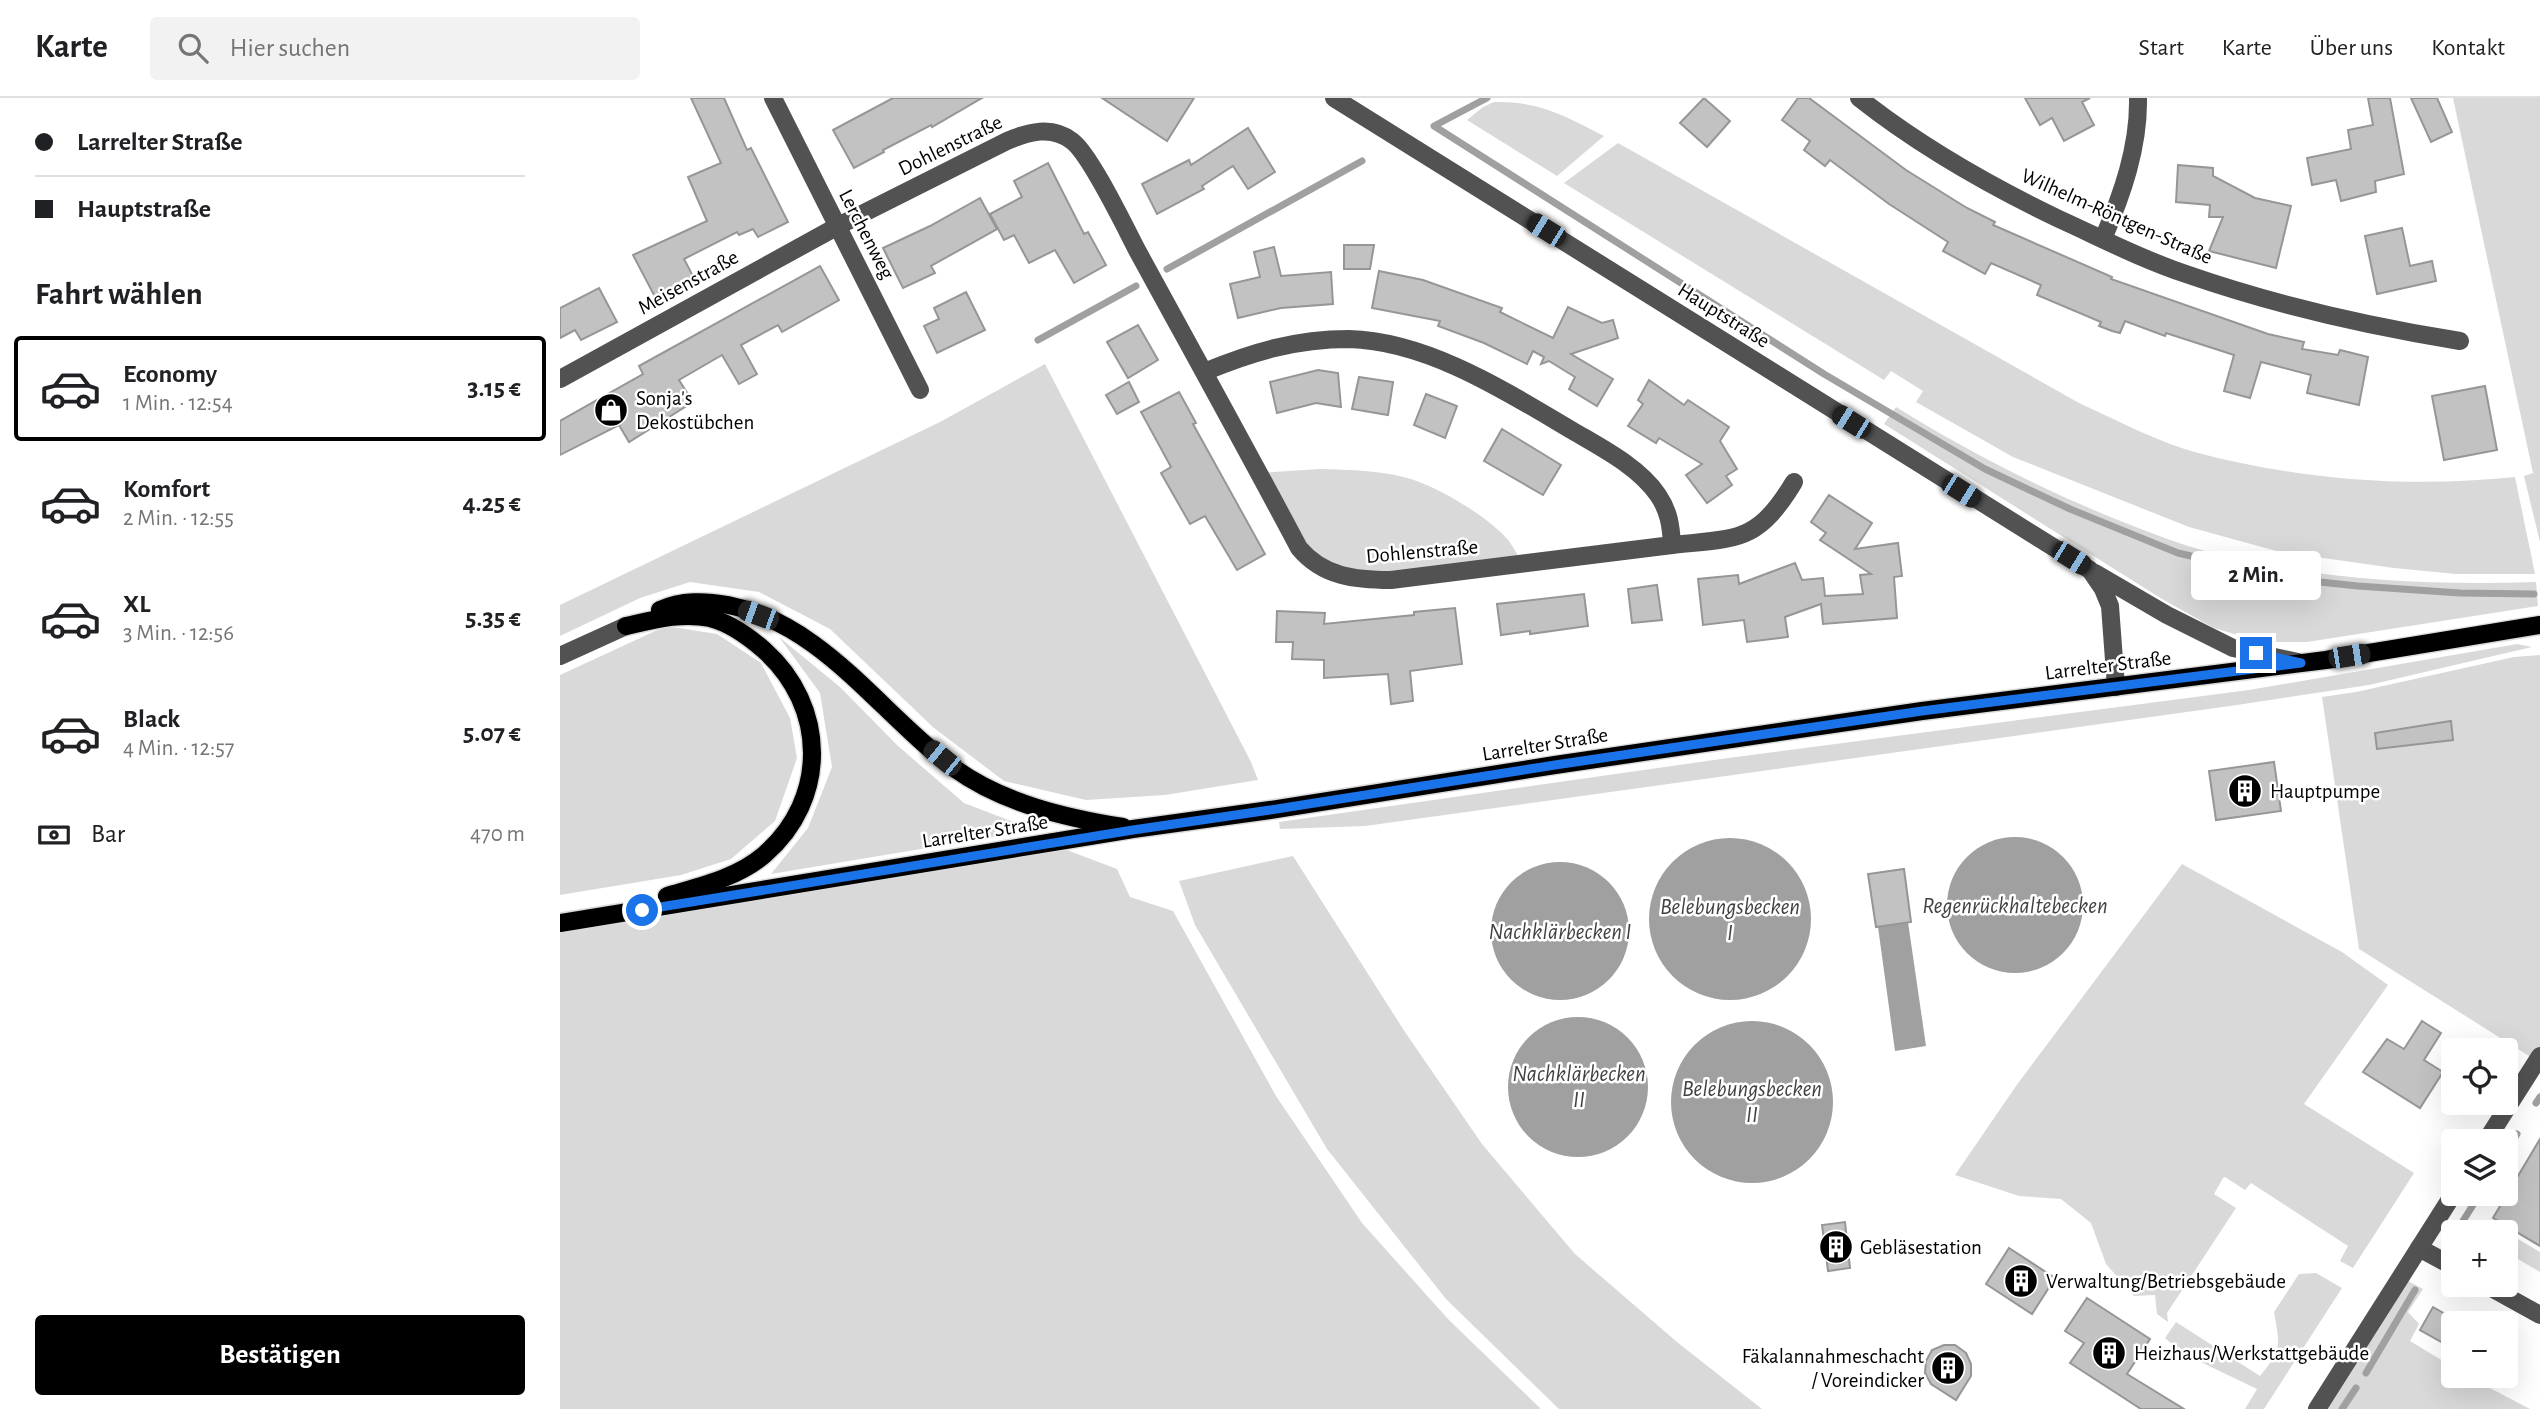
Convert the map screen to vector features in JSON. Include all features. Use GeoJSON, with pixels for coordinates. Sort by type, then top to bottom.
{"type":"FeatureCollection","features":[{"type":"Feature","properties":{"kind":"main road"},"geometry":{"type":"LineString","coordinates":[[626,626],[665,608],[686,602],[739,607],[804,638],[856,679],[955,769],[984,786],[1067,817],[1133,830]]}},
{"type":"Feature","properties":{"kind":"main road"},"geometry":{"type":"LineString","coordinates":[[560,923],[649,902],[715,882],[740,871],[763,856],[790,827],[800,809],[811,776],[811,734],[804,706],[787,674],[755,642],[728,625],[696,616],[678,616],[626,626]]}},
{"type":"Feature","properties":{"kind":"main road","name":"Larrelter Straße"},"geometry":{"type":"LineString","coordinates":[[560,923],[1133,830],[1922,711],[2301,663],[2540,625]]}},
{"type":"Feature","properties":{"kind":"street","name":"Lerchenweg"},"geometry":{"type":"LineString","coordinates":[[773,98],[920,390]]}},
{"type":"Feature","properties":{"kind":"street","name":"Hauptstraße"},"geometry":{"type":"LineString","coordinates":[[1334,98],[2090,570],[2167,615],[2232,648],[2301,663]]}},
{"type":"Feature","properties":{"kind":"street","name":"Wilhelm-Röntgen-Straße"},"geometry":{"type":"LineString","coordinates":[[1859,98],[1947,160],[2024,202],[2184,274],[2364,324],[2460,341]]}},
{"type":"Feature","properties":{"kind":"street"},"geometry":{"type":"LineString","coordinates":[[2103,239],[2127,174],[2134,142],[2138,98]]}},
{"type":"Feature","properties":{"kind":"street","name":"Dohlenstraße"},"geometry":{"type":"LineString","coordinates":[[838,226],[1024,134],[1037,131],[1062,134],[1081,149],[1299,548],[1307,559],[1337,575],[1391,580],[1729,539],[1747,534],[1770,517],[1794,482]]}},
{"type":"Feature","properties":{"kind":"street","name":"Meisenstraße"},"geometry":{"type":"LineString","coordinates":[[560,379],[838,226]]}},
{"type":"Feature","properties":{"kind":"street"},"geometry":{"type":"LineString","coordinates":[[1204,372],[1269,348],[1350,339],[1378,343],[1435,358],[1516,397],[1594,443],[1639,476],[1658,495],[1668,510],[1672,545]]}},
{"type":"Feature","properties":{"kind":"street","name":"Hauptstraße"},"geometry":{"type":"LineString","coordinates":[[2090,570],[2103,589],[2110,606],[2116,687]]}},
{"type":"Feature","properties":{"kind":"street"},"geometry":{"type":"LineString","coordinates":[[560,656],[626,626]]}},
{"type":"Feature","properties":{"kind":"street"},"geometry":{"type":"LineString","coordinates":[[2494,1129],[2540,1056]]}},
{"type":"Feature","properties":{"kind":"street"},"geometry":{"type":"LineString","coordinates":[[2317,1409],[2446,1206]]}},
{"type":"Feature","properties":{"kind":"street"},"geometry":{"type":"LineString","coordinates":[[2419,1248],[2441,1260]]}},
{"type":"Feature","properties":{"kind":"street"},"geometry":{"type":"LineString","coordinates":[[2507,1297],[2540,1315]]}},
{"type":"Feature","properties":{"kind":"shaded area"},"geometry":{"type":"Polygon","coordinates":[[[2453,98],[2540,98],[2540,542],[2524,476],[2533,473],[2453,98]]]}},
{"type":"Feature","properties":{"kind":"shaded area"},"geometry":{"type":"Polygon","coordinates":[[[1494,102],[1539,107],[1604,136],[1557,176],[1467,120],[1494,102]]]}},
{"type":"Feature","properties":{"kind":"shaded area"},"geometry":{"type":"Polygon","coordinates":[[[1618,143],[2079,403],[2170,444],[2240,463],[2318,476],[2436,482],[2515,477],[2535,574],[2456,574],[2280,552],[2189,527],[2013,457],[1916,402],[1923,391],[1891,371],[1884,380],[1564,183],[1618,143]]]}},
{"type":"Feature","properties":{"kind":"shaded area"},"geometry":{"type":"Polygon","coordinates":[[[1045,364],[1258,780],[1165,795],[1086,800],[1004,781],[934,728],[830,629],[759,592],[690,582],[640,598],[560,636],[560,605],[940,422],[1045,364]]]}},
{"type":"Feature","properties":{"kind":"shaded area"},"geometry":{"type":"Polygon","coordinates":[[[1896,407],[1981,456],[2039,485],[2098,512],[2200,550],[2281,568],[2353,577],[2426,582],[2536,582],[2538,606],[2307,642],[2261,642],[2214,628],[2162,599],[1884,424],[1896,407]]]}},
{"type":"Feature","properties":{"kind":"shaded area"},"geometry":{"type":"Polygon","coordinates":[[[1319,469],[1379,472],[1426,485],[1490,523],[1509,541],[1523,564],[1391,580],[1323,569],[1260,473],[1319,469]]]}},
{"type":"Feature","properties":{"kind":"shaded area"},"geometry":{"type":"Polygon","coordinates":[[[666,626],[717,634],[761,663],[790,718],[797,758],[775,821],[731,859],[681,875],[560,895],[560,675],[666,626]]]}},
{"type":"Feature","properties":{"kind":"shaded area"},"geometry":{"type":"Polygon","coordinates":[[[779,637],[840,687],[898,746],[964,803],[1034,830],[771,874],[808,828],[832,767],[820,693],[779,637]]]}},
{"type":"Feature","properties":{"kind":"shaded area"},"geometry":{"type":"Polygon","coordinates":[[[2517,644],[2532,647],[2369,685],[2237,705],[1365,826],[1280,829],[1279,822],[1721,759],[2249,690],[2517,644]]]}},
{"type":"Feature","properties":{"kind":"shaded area"},"geometry":{"type":"Polygon","coordinates":[[[2540,655],[2540,1056],[2537,1061],[2518,1049],[2518,1038],[2500,1038],[2359,949],[2322,697],[2514,657],[2540,655]]]}},
{"type":"Feature","properties":{"kind":"shaded area"},"geometry":{"type":"Polygon","coordinates":[[[1051,844],[1117,869],[1130,897],[1173,911],[1276,1096],[1362,1223],[1448,1319],[1541,1409],[560,1409],[560,923],[1051,844]]]}},
{"type":"Feature","properties":{"kind":"shaded area"},"geometry":{"type":"Polygon","coordinates":[[[1293,856],[1405,1032],[1482,1144],[1575,1254],[1677,1342],[1762,1409],[1559,1409],[1446,1299],[1327,1149],[1195,925],[1179,881],[1293,856]]]}},
{"type":"Feature","properties":{"kind":"shaded area"},"geometry":{"type":"Polygon","coordinates":[[[2182,864],[2342,952],[2388,985],[2304,1104],[2414,1173],[2353,1268],[2340,1261],[2348,1246],[2251,1183],[2245,1190],[2223,1178],[2214,1194],[2236,1208],[2167,1313],[2168,1322],[2157,1314],[2155,1295],[2134,1296],[2106,1264],[2091,1223],[2061,1199],[2019,1196],[1955,1175],[2016,1086],[2182,864]]]}},
{"type":"Feature","properties":{"kind":"shaded area"},"geometry":{"type":"Polygon","coordinates":[[[2518,1239],[2540,1252],[2540,1272],[2518,1259],[2518,1239]]]}},
{"type":"Feature","properties":{"kind":"shaded area"},"geometry":{"type":"Polygon","coordinates":[[[2316,1273],[2342,1288],[2264,1409],[2245,1409],[2257,1389],[2182,1353],[2165,1338],[2176,1322],[2260,1376],[2278,1347],[2274,1312],[2299,1274],[2316,1273]]]}},
{"type":"Feature","properties":{"kind":"shaded area"},"geometry":{"type":"Polygon","coordinates":[[[2408,1281],[2423,1289],[2408,1312],[2419,1324],[2410,1341],[2441,1360],[2441,1388],[2490,1388],[2530,1409],[2325,1409],[2408,1281]]]}},
{"type":"Feature","properties":{"kind":"water","name":"Regenrückhaltebecken"},"geometry":{"type":"Polygon","coordinates":[[[2015,837],[2041,842],[2063,857],[2078,879],[2083,905],[2078,931],[2063,953],[2041,968],[2015,973],[1989,968],[1967,953],[1952,931],[1947,905],[1952,879],[1967,857],[1989,842],[2015,837]]]}},
{"type":"Feature","properties":{"kind":"water","name":"Belebungsbecken I"},"geometry":{"type":"Polygon","coordinates":[[[1730,838],[1761,844],[1787,862],[1805,888],[1811,919],[1805,950],[1787,976],[1761,994],[1730,1000],[1699,994],[1673,976],[1655,950],[1649,919],[1655,888],[1673,862],[1699,844],[1730,838]]]}},
{"type":"Feature","properties":{"kind":"water","name":"Nachklärbecken I"},"geometry":{"type":"Polygon","coordinates":[[[1560,862],[1586,868],[1608,883],[1623,905],[1629,931],[1623,957],[1608,979],[1586,994],[1560,1000],[1534,994],[1512,979],[1497,957],[1491,931],[1497,905],[1512,883],[1534,868],[1560,862]]]}},
{"type":"Feature","properties":{"kind":"water"},"geometry":{"type":"Polygon","coordinates":[[[1908,922],[1926,1046],[1895,1051],[1878,927],[1908,922]]]}},
{"type":"Feature","properties":{"kind":"water","name":"Nachklärbecken II"},"geometry":{"type":"Polygon","coordinates":[[[1578,1017],[1605,1023],[1627,1038],[1642,1060],[1648,1087],[1642,1114],[1627,1136],[1605,1151],[1578,1157],[1551,1151],[1529,1136],[1514,1114],[1508,1087],[1514,1060],[1529,1038],[1551,1023],[1578,1017]]]}},
{"type":"Feature","properties":{"kind":"water","name":"Belebungsbecken II"},"geometry":{"type":"Polygon","coordinates":[[[1752,1021],[1783,1028],[1809,1045],[1826,1071],[1833,1102],[1826,1133],[1809,1159],[1783,1176],[1752,1183],[1721,1176],[1695,1159],[1678,1133],[1671,1102],[1678,1071],[1695,1045],[1721,1028],[1752,1021]]]}},
{"type":"Feature","properties":{"kind":"building"},"geometry":{"type":"Polygon","coordinates":[[[691,98],[724,98],[747,150],[751,148],[788,222],[758,237],[753,229],[739,235],[737,232],[684,259],[693,276],[655,297],[633,255],[707,221],[688,177],[721,163],[691,98]]]}},
{"type":"Feature","properties":{"kind":"building"},"geometry":{"type":"Polygon","coordinates":[[[893,98],[982,98],[854,168],[833,130],[893,98]]]}},
{"type":"Feature","properties":{"kind":"building"},"geometry":{"type":"Polygon","coordinates":[[[1102,98],[1194,98],[1167,141],[1102,98]]]}},
{"type":"Feature","properties":{"kind":"building"},"geometry":{"type":"Polygon","coordinates":[[[1704,98],[1730,121],[1707,147],[1680,123],[1704,98]]]}},
{"type":"Feature","properties":{"kind":"building"},"geometry":{"type":"Polygon","coordinates":[[[1798,98],[1809,98],[1906,170],[1995,222],[1993,225],[2112,277],[2111,279],[2268,334],[2304,342],[2302,349],[2338,355],[2340,350],[2368,357],[2359,405],[2307,393],[2311,375],[2261,362],[2250,398],[2224,391],[2234,355],[2166,333],[2165,336],[2125,321],[2120,333],[2112,331],[2099,326],[2101,322],[2037,295],[2041,285],[1991,263],[1985,274],[1943,251],[1948,242],[1889,204],[1830,160],[1825,166],[1804,150],[1810,141],[1782,120],[1798,98]]]}},
{"type":"Feature","properties":{"kind":"building"},"geometry":{"type":"Polygon","coordinates":[[[2025,98],[2090,98],[2082,102],[2094,125],[2064,141],[2052,118],[2040,125],[2025,98]]]}},
{"type":"Feature","properties":{"kind":"building"},"geometry":{"type":"Polygon","coordinates":[[[2368,98],[2390,98],[2404,174],[2375,181],[2376,192],[2341,201],[2336,180],[2312,185],[2307,158],[2351,149],[2348,130],[2373,125],[2368,98]]]}},
{"type":"Feature","properties":{"kind":"building"},"geometry":{"type":"Polygon","coordinates":[[[2411,98],[2437,98],[2452,132],[2431,142],[2411,98]]]}},
{"type":"Feature","properties":{"kind":"building"},"geometry":{"type":"Polygon","coordinates":[[[1248,128],[1275,172],[1248,189],[1233,166],[1202,186],[1204,189],[1157,214],[1142,184],[1189,160],[1191,165],[1248,128]]]}},
{"type":"Feature","properties":{"kind":"building"},"geometry":{"type":"Polygon","coordinates":[[[1048,163],[1084,234],[1088,232],[1106,265],[1074,283],[1055,250],[1029,263],[1014,235],[1004,240],[990,214],[1022,197],[1014,181],[1048,163]]]}},
{"type":"Feature","properties":{"kind":"building"},"geometry":{"type":"Polygon","coordinates":[[[2178,165],[2213,168],[2213,176],[2255,198],[2291,206],[2276,268],[2209,251],[2223,217],[2209,217],[2210,205],[2176,202],[2178,165]]]}},
{"type":"Feature","properties":{"kind":"building"},"geometry":{"type":"Polygon","coordinates":[[[980,198],[997,229],[931,266],[935,273],[903,288],[883,248],[980,198]]]}},
{"type":"Feature","properties":{"kind":"building"},"geometry":{"type":"Polygon","coordinates":[[[2402,228],[2410,266],[2432,261],[2436,281],[2377,294],[2365,236],[2402,228]]]}},
{"type":"Feature","properties":{"kind":"building"},"geometry":{"type":"Polygon","coordinates":[[[1344,245],[1374,245],[1370,269],[1344,269],[1344,245]]]}},
{"type":"Feature","properties":{"kind":"building"},"geometry":{"type":"Polygon","coordinates":[[[1274,247],[1281,276],[1331,272],[1333,304],[1281,308],[1238,318],[1230,284],[1260,277],[1254,252],[1274,247]]]}},
{"type":"Feature","properties":{"kind":"building"},"geometry":{"type":"Polygon","coordinates":[[[820,266],[839,300],[782,332],[778,325],[741,345],[757,374],[739,384],[722,355],[679,380],[693,402],[629,442],[619,425],[560,455],[560,421],[643,374],[639,366],[820,266]]]}},
{"type":"Feature","properties":{"kind":"building"},"geometry":{"type":"Polygon","coordinates":[[[1379,271],[1423,280],[1502,308],[1500,312],[1553,338],[1568,307],[1602,323],[1613,320],[1618,338],[1571,354],[1613,379],[1597,406],[1569,389],[1575,377],[1549,361],[1541,364],[1544,357],[1533,351],[1527,364],[1484,343],[1438,326],[1440,321],[1372,308],[1379,271]]]}},
{"type":"Feature","properties":{"kind":"building"},"geometry":{"type":"Polygon","coordinates":[[[599,288],[617,322],[581,340],[575,330],[560,338],[560,308],[599,288]]]}},
{"type":"Feature","properties":{"kind":"building"},"geometry":{"type":"Polygon","coordinates":[[[966,292],[985,330],[937,353],[924,326],[939,319],[934,308],[966,292]]]}},
{"type":"Feature","properties":{"kind":"building"},"geometry":{"type":"Polygon","coordinates":[[[1138,325],[1158,360],[1128,378],[1107,342],[1138,325]]]}},
{"type":"Feature","properties":{"kind":"building"},"geometry":{"type":"Polygon","coordinates":[[[1318,370],[1338,373],[1341,407],[1316,403],[1277,413],[1270,382],[1318,370]]]}},
{"type":"Feature","properties":{"kind":"building"},"geometry":{"type":"Polygon","coordinates":[[[1359,377],[1393,382],[1388,415],[1352,409],[1359,377]]]}},
{"type":"Feature","properties":{"kind":"building"},"geometry":{"type":"Polygon","coordinates":[[[1649,380],[1684,405],[1688,400],[1729,427],[1720,441],[1737,469],[1726,476],[1732,485],[1707,503],[1686,475],[1702,464],[1659,438],[1656,443],[1628,426],[1643,404],[1638,400],[1649,380]]]}},
{"type":"Feature","properties":{"kind":"building"},"geometry":{"type":"Polygon","coordinates":[[[1129,382],[1139,402],[1117,414],[1106,395],[1129,382]]]}},
{"type":"Feature","properties":{"kind":"building"},"geometry":{"type":"Polygon","coordinates":[[[2485,386],[2497,450],[2444,460],[2432,396],[2485,386]]]}},
{"type":"Feature","properties":{"kind":"building"},"geometry":{"type":"Polygon","coordinates":[[[1179,392],[1196,423],[1193,424],[1265,554],[1237,570],[1205,516],[1190,524],[1161,473],[1171,467],[1141,412],[1179,392]]]}},
{"type":"Feature","properties":{"kind":"building"},"geometry":{"type":"Polygon","coordinates":[[[1426,394],[1457,406],[1445,438],[1414,425],[1426,394]]]}},
{"type":"Feature","properties":{"kind":"building"},"geometry":{"type":"Polygon","coordinates":[[[1502,429],[1561,465],[1543,495],[1484,461],[1502,429]]]}},
{"type":"Feature","properties":{"kind":"building"},"geometry":{"type":"Polygon","coordinates":[[[1829,495],[1872,523],[1855,549],[1898,543],[1902,576],[1894,577],[1897,618],[1823,624],[1821,604],[1785,617],[1788,637],[1747,642],[1744,620],[1703,625],[1698,579],[1738,575],[1739,584],[1795,563],[1802,580],[1823,578],[1825,596],[1863,594],[1860,575],[1871,574],[1820,540],[1826,533],[1811,522],[1829,495]]]}},
{"type":"Feature","properties":{"kind":"building"},"geometry":{"type":"Polygon","coordinates":[[[1657,585],[1662,620],[1632,623],[1628,589],[1657,585]]]}},
{"type":"Feature","properties":{"kind":"building"},"geometry":{"type":"Polygon","coordinates":[[[1584,594],[1588,626],[1501,635],[1497,604],[1584,594]]]}},
{"type":"Feature","properties":{"kind":"building"},"geometry":{"type":"Polygon","coordinates":[[[1455,608],[1462,664],[1410,671],[1413,701],[1391,704],[1388,674],[1324,678],[1324,660],[1292,659],[1293,642],[1276,642],[1277,611],[1325,613],[1324,624],[1455,608]]]}},
{"type":"Feature","properties":{"kind":"building"},"geometry":{"type":"Polygon","coordinates":[[[2451,721],[2453,740],[2377,749],[2375,733],[2451,721]]]}},
{"type":"Feature","properties":{"kind":"building","name":"Hauptpumpe"},"geometry":{"type":"Polygon","coordinates":[[[2274,762],[2281,811],[2216,820],[2209,771],[2274,762]]]}},
{"type":"Feature","properties":{"kind":"building"},"geometry":{"type":"Polygon","coordinates":[[[1904,869],[1911,922],[1876,927],[1868,874],[1904,869]]]}},
{"type":"Feature","properties":{"kind":"building"},"geometry":{"type":"Polygon","coordinates":[[[2422,1021],[2441,1033],[2424,1060],[2441,1071],[2441,1075],[2420,1108],[2363,1072],[2387,1039],[2404,1049],[2422,1021]]]}},
{"type":"Feature","properties":{"kind":"building"},"geometry":{"type":"Polygon","coordinates":[[[2540,1139],[2540,1246],[2518,1233],[2518,1220],[2493,1218],[2500,1206],[2518,1206],[2518,1176],[2540,1139]]]}},
{"type":"Feature","properties":{"kind":"building","name":"Gebläsestation"},"geometry":{"type":"Polygon","coordinates":[[[1845,1222],[1850,1268],[1828,1271],[1822,1225],[1845,1222]]]}},
{"type":"Feature","properties":{"kind":"building","name":"Verwaltung/Betriebsgebäude"},"geometry":{"type":"Polygon","coordinates":[[[2009,1248],[2055,1278],[2032,1314],[1986,1284],[2009,1248]]]}},
{"type":"Feature","properties":{"kind":"building","name":"Heizhaus/Werkstattgebäude"},"geometry":{"type":"Polygon","coordinates":[[[2087,1298],[2150,1339],[2127,1374],[2184,1409],[2141,1409],[2070,1363],[2084,1343],[2065,1331],[2087,1298]]]}},
{"type":"Feature","properties":{"kind":"building"},"geometry":{"type":"Polygon","coordinates":[[[2433,1307],[2441,1312],[2441,1342],[2420,1330],[2433,1307]]]}},
{"type":"Feature","properties":{"kind":"building","name":"Fäkalannahmeschacht / Voreindicker"},"geometry":{"type":"Polygon","coordinates":[[[1944,1345],[1955,1345],[1966,1353],[1971,1364],[1971,1376],[1956,1400],[1931,1384],[1925,1373],[1926,1361],[1932,1350],[1944,1345]]]}},
{"type":"Feature","properties":{"kind":"waterway"},"geometry":{"type":"LineString","coordinates":[[1487,98],[1434,126],[1824,374],[1985,469],[2070,509],[2178,553],[2291,579],[2460,593],[2534,594]]}},
{"type":"Feature","properties":{"kind":"waterway"},"geometry":{"type":"LineString","coordinates":[[1167,269],[1362,161]]}},
{"type":"Feature","properties":{"kind":"waterway"},"geometry":{"type":"LineString","coordinates":[[1038,340],[1136,286]]}},
{"type":"Feature","properties":{"kind":"waterway"},"geometry":{"type":"LineString","coordinates":[[2536,1103],[2540,1097]]}},
{"type":"Feature","properties":{"kind":"waterway"},"geometry":{"type":"LineString","coordinates":[[2464,1220],[2472,1206]]}},
{"type":"Feature","properties":{"kind":"waterway"},"geometry":{"type":"LineString","coordinates":[[2366,1373],[2415,1290]]}},
{"type":"Feature","properties":{"kind":"waterway"},"geometry":{"type":"LineString","coordinates":[[2342,1409],[2356,1388]]}},
{"type":"Feature","properties":{"kind":"place","name":"Sonja's Dekostübchen"},"geometry":{"type":"Point","coordinates":[611,410]}},
{"type":"Feature","properties":{"kind":"place","name":"Hauptpumpe"},"geometry":{"type":"Point","coordinates":[2245,791]}},
{"type":"Feature","properties":{"kind":"place","name":"Gebläsestation"},"geometry":{"type":"Point","coordinates":[1836,1247]}},
{"type":"Feature","properties":{"kind":"place","name":"Verwaltung/Betriebsgebäude"},"geometry":{"type":"Point","coordinates":[2021,1281]}},
{"type":"Feature","properties":{"kind":"place","name":"Heizhaus/Werkstattgebäude"},"geometry":{"type":"Point","coordinates":[2109,1353]}},
{"type":"Feature","properties":{"kind":"place","name":"Fäkalannahmeschacht / Voreindicker"},"geometry":{"type":"Point","coordinates":[1948,1368]}},
{"type":"Feature","properties":{"kind":"route"},"geometry":{"type":"LineString","coordinates":[[642,910],[1474,777],[1922,711],[2301,663],[2256,653]]}}]}
